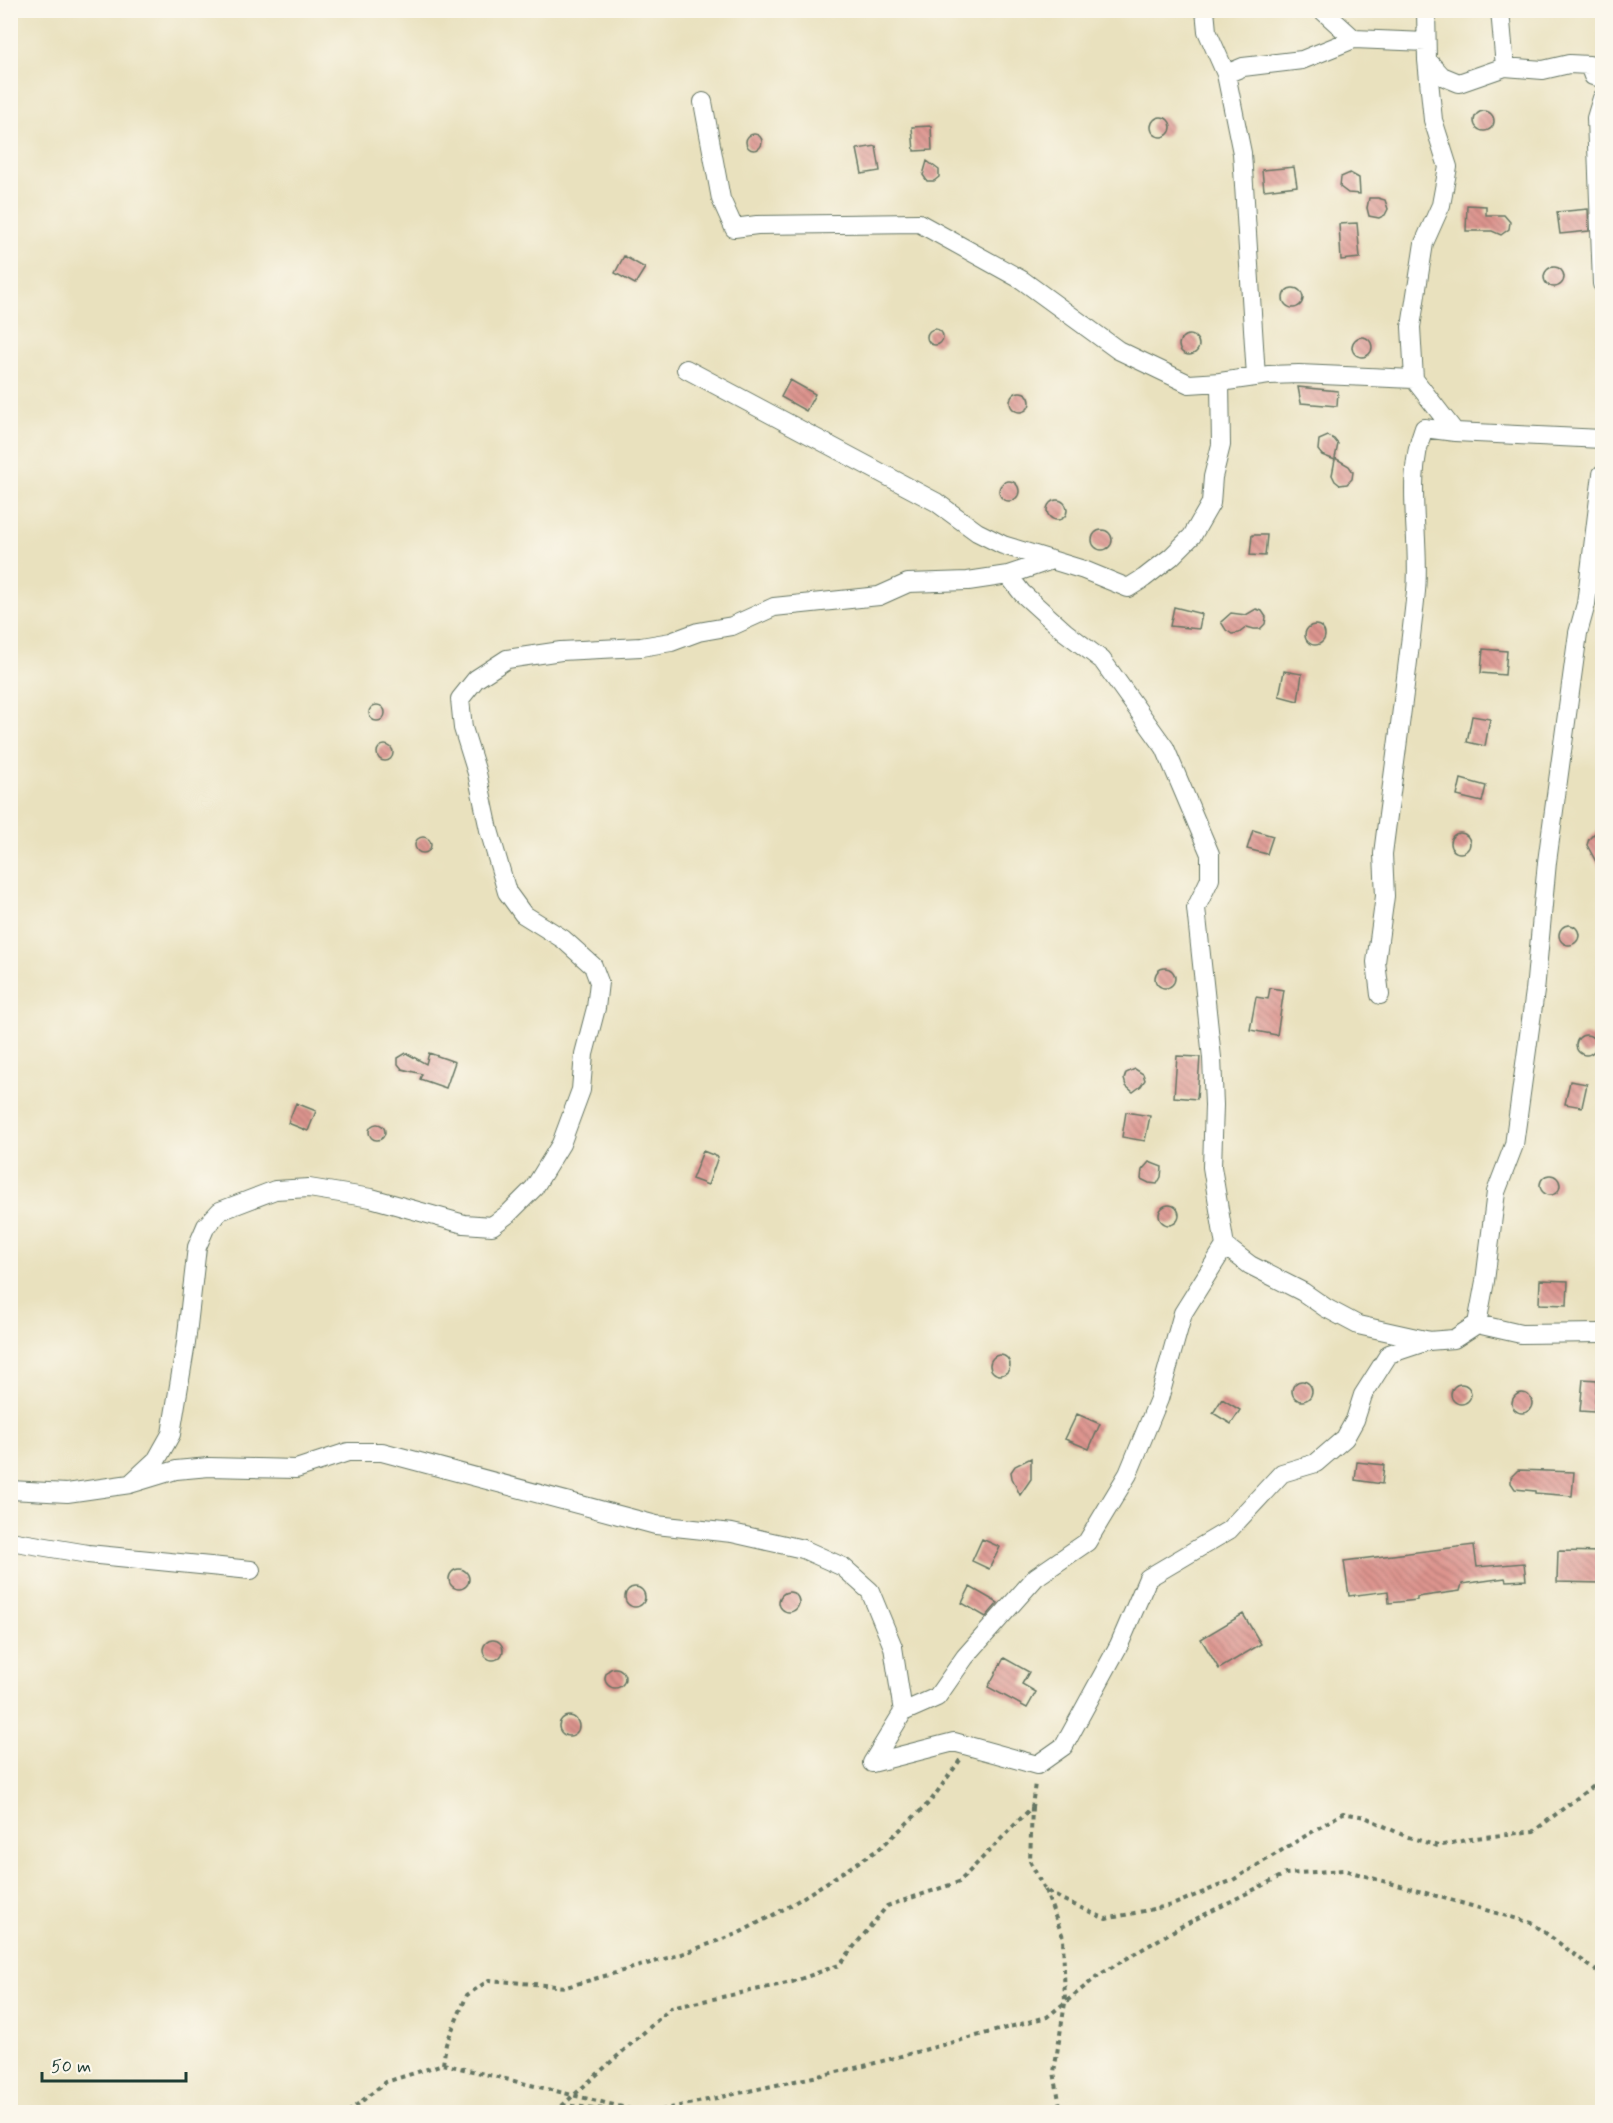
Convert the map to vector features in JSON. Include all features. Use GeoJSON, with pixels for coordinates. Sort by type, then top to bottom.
{"type":"FeatureCollection","features":[{"type":"Feature","properties":{"kind":"street"},"geometry":{"type":"LineString","coordinates":[[1205,10],[1207,31],[1226,74],[1242,153],[1256,377]]}},
{"type":"Feature","properties":{"kind":"street"},"geometry":{"type":"LineString","coordinates":[[1322,10],[1354,39]]}},
{"type":"Feature","properties":{"kind":"street"},"geometry":{"type":"LineString","coordinates":[[1426,10],[1427,60],[1433,120],[1448,167],[1441,205],[1424,243],[1411,327],[1414,379],[1455,432]]}},
{"type":"Feature","properties":{"kind":"street"},"geometry":{"type":"LineString","coordinates":[[1500,10],[1505,67]]}},
{"type":"Feature","properties":{"kind":"street"},"geometry":{"type":"LineString","coordinates":[[1226,74],[1243,67],[1302,60],[1354,39],[1426,42]]}},
{"type":"Feature","properties":{"kind":"street"},"geometry":{"type":"LineString","coordinates":[[1427,60],[1442,76],[1460,83],[1505,67],[1543,70],[1569,64],[1589,65],[1593,76],[1602,78]]}},
{"type":"Feature","properties":{"kind":"street"},"geometry":{"type":"LineString","coordinates":[[1602,98],[1596,118],[1602,284]]}},
{"type":"Feature","properties":{"kind":"street"},"geometry":{"type":"LineString","coordinates":[[703,102],[721,199],[734,228],[756,225],[919,223],[1022,280],[1118,350],[1189,384],[1299,374],[1414,379]]}},
{"type":"Feature","properties":{"kind":"street"},"geometry":{"type":"LineString","coordinates":[[686,369],[936,502],[977,532],[1003,545],[1128,588],[1171,557],[1192,536],[1211,503],[1213,477],[1221,445],[1220,382]]}},
{"type":"Feature","properties":{"kind":"street"},"geometry":{"type":"LineString","coordinates":[[1380,995],[1376,962],[1385,896],[1383,854],[1416,588],[1414,486],[1418,444],[1424,428],[1455,432],[1602,439]]}},
{"type":"Feature","properties":{"kind":"street"},"geometry":{"type":"LineString","coordinates":[[1477,1324],[1496,1192],[1514,1145],[1535,991],[1549,850],[1578,633],[1586,604],[1602,474]]}},
{"type":"Feature","properties":{"kind":"street"},"geometry":{"type":"LineString","coordinates":[[130,1484],[157,1459],[171,1434],[186,1343],[197,1247],[206,1226],[220,1211],[275,1191],[309,1188],[371,1198],[464,1224],[492,1226],[508,1214],[534,1188],[561,1144],[581,1090],[584,1054],[596,1008],[599,982],[593,966],[563,939],[523,914],[507,892],[489,830],[477,773],[463,728],[460,699],[476,679],[507,659],[561,651],[641,647],[671,642],[698,632],[732,626],[774,607],[879,596],[908,584],[968,581],[1008,575],[1052,560]]}},
{"type":"Feature","properties":{"kind":"street"},"geometry":{"type":"LineString","coordinates":[[1008,575],[1022,593],[1065,632],[1102,660],[1165,748],[1210,854],[1210,879],[1196,908],[1212,1058],[1214,1105],[1212,1167],[1225,1246],[1183,1313],[1159,1399],[1132,1463],[1087,1542],[1036,1577],[965,1657],[937,1696],[903,1712],[872,1763],[954,1742],[1037,1765],[1064,1746],[1119,1645],[1148,1578],[1229,1530],[1282,1473],[1316,1463],[1345,1438],[1355,1420],[1363,1395],[1389,1354],[1432,1341],[1454,1339],[1477,1324],[1521,1334],[1602,1333]]}},
{"type":"Feature","properties":{"kind":"street"},"geometry":{"type":"LineString","coordinates":[[1225,1246],[1250,1265],[1303,1292],[1326,1308],[1358,1325],[1432,1341]]}},
{"type":"Feature","properties":{"kind":"street"},"geometry":{"type":"LineString","coordinates":[[10,1490],[67,1493],[130,1484],[176,1470],[209,1467],[296,1469],[348,1452],[381,1452],[656,1525],[732,1533],[804,1549],[843,1567],[870,1591],[893,1647],[903,1712]]}},
{"type":"Feature","properties":{"kind":"street"},"geometry":{"type":"LineString","coordinates":[[10,1541],[88,1554],[251,1570]]}},
{"type":"Feature","properties":{"kind":"path"},"geometry":{"type":"LineString","coordinates":[[443,2064],[446,2044],[467,1995],[489,1980],[566,1987],[682,1954],[739,1933],[788,1907],[879,1849],[930,1802],[971,1745]]}},
{"type":"Feature","properties":{"kind":"path"},"geometry":{"type":"LineString","coordinates":[[1037,1765],[1032,1807],[1030,1861],[1063,1937],[1065,2003],[1054,2072],[1061,2112]]}},
{"type":"Feature","properties":{"kind":"path"},"geometry":{"type":"LineString","coordinates":[[1044,1889],[1106,1919],[1172,1905],[1233,1880],[1294,1841],[1343,1814],[1365,1817],[1405,1836],[1438,1846],[1476,1838],[1534,1831],[1602,1779]]}},
{"type":"Feature","properties":{"kind":"path"},"geometry":{"type":"LineString","coordinates":[[555,2112],[671,2008],[792,1982],[839,1965],[887,1906],[959,1882],[1032,1807]]}},
{"type":"Feature","properties":{"kind":"path"},"geometry":{"type":"LineString","coordinates":[[652,2112],[864,2066],[1047,2018],[1098,1975],[1180,1927],[1285,1874],[1344,1870],[1532,1923],[1602,1975]]}},
{"type":"Feature","properties":{"kind":"path"},"geometry":{"type":"LineString","coordinates":[[348,2112],[386,2082],[443,2064],[643,2112]]}},
{"type":"Feature","properties":{"kind":"path"},"geometry":{"type":"LineString","coordinates":[[562,2105],[636,2112]]}},
{"type":"Feature","properties":{"kind":"building"},"geometry":{"type":"Polygon","coordinates":[[[1480,111],[1488,111],[1494,117],[1494,125],[1488,131],[1480,131],[1474,125],[1474,117],[1480,111]]]}},
{"type":"Feature","properties":{"kind":"building"},"geometry":{"type":"Polygon","coordinates":[[[1161,117],[1168,120],[1171,127],[1168,134],[1161,137],[1154,134],[1151,127],[1154,120],[1161,117]]]}},
{"type":"Feature","properties":{"kind":"building"},"geometry":{"type":"Polygon","coordinates":[[[931,126],[932,150],[914,151],[912,127],[931,126]]]}},
{"type":"Feature","properties":{"kind":"building"},"geometry":{"type":"Polygon","coordinates":[[[751,134],[757,134],[762,142],[760,148],[751,150],[746,145],[746,139],[751,134]]]}},
{"type":"Feature","properties":{"kind":"building"},"geometry":{"type":"Polygon","coordinates":[[[876,146],[880,171],[862,174],[857,149],[876,146]]]}},
{"type":"Feature","properties":{"kind":"building"},"geometry":{"type":"Polygon","coordinates":[[[927,161],[939,170],[939,177],[934,181],[927,181],[923,175],[927,161]]]}},
{"type":"Feature","properties":{"kind":"building"},"geometry":{"type":"Polygon","coordinates":[[[1294,167],[1297,186],[1264,190],[1262,170],[1294,167]]]}},
{"type":"Feature","properties":{"kind":"building"},"geometry":{"type":"Polygon","coordinates":[[[1350,173],[1359,178],[1360,194],[1348,193],[1340,187],[1341,177],[1350,173]]]}},
{"type":"Feature","properties":{"kind":"building"},"geometry":{"type":"Polygon","coordinates":[[[1369,198],[1385,200],[1388,209],[1385,215],[1379,218],[1369,216],[1367,208],[1369,198]]]}},
{"type":"Feature","properties":{"kind":"building"},"geometry":{"type":"Polygon","coordinates":[[[1467,205],[1486,206],[1486,215],[1504,215],[1510,222],[1509,229],[1501,235],[1492,231],[1466,231],[1467,205]]]}},
{"type":"Feature","properties":{"kind":"building"},"geometry":{"type":"Polygon","coordinates":[[[1588,209],[1589,231],[1560,234],[1557,212],[1588,209]]]}},
{"type":"Feature","properties":{"kind":"building"},"geometry":{"type":"Polygon","coordinates":[[[1357,223],[1360,258],[1341,260],[1339,224],[1357,223]]]}},
{"type":"Feature","properties":{"kind":"building"},"geometry":{"type":"Polygon","coordinates":[[[624,256],[645,268],[635,284],[615,273],[624,256]]]}},
{"type":"Feature","properties":{"kind":"building"},"geometry":{"type":"Polygon","coordinates":[[[1550,267],[1558,267],[1564,273],[1564,281],[1558,287],[1550,287],[1544,281],[1544,273],[1550,267]]]}},
{"type":"Feature","properties":{"kind":"building"},"geometry":{"type":"Polygon","coordinates":[[[1289,288],[1297,288],[1303,294],[1303,302],[1297,308],[1289,308],[1283,302],[1283,294],[1289,288]]]}},
{"type":"Feature","properties":{"kind":"building"},"geometry":{"type":"Polygon","coordinates":[[[932,329],[938,329],[943,337],[941,343],[932,345],[927,340],[927,334],[932,329]]]}},
{"type":"Feature","properties":{"kind":"building"},"geometry":{"type":"Polygon","coordinates":[[[1185,335],[1193,335],[1199,341],[1199,349],[1193,355],[1185,355],[1179,349],[1179,341],[1185,335]]]}},
{"type":"Feature","properties":{"kind":"building"},"geometry":{"type":"Polygon","coordinates":[[[1358,337],[1366,337],[1372,343],[1372,351],[1366,357],[1358,357],[1352,351],[1352,343],[1358,337]]]}},
{"type":"Feature","properties":{"kind":"building"},"geometry":{"type":"Polygon","coordinates":[[[790,380],[815,394],[806,411],[781,397],[790,380]]]}},
{"type":"Feature","properties":{"kind":"building"},"geometry":{"type":"Polygon","coordinates":[[[1298,387],[1338,391],[1337,406],[1301,403],[1298,387]]]}},
{"type":"Feature","properties":{"kind":"building"},"geometry":{"type":"Polygon","coordinates":[[[1016,392],[1024,392],[1030,398],[1030,406],[1024,412],[1016,412],[1010,406],[1010,398],[1016,392]]]}},
{"type":"Feature","properties":{"kind":"building"},"geometry":{"type":"Polygon","coordinates":[[[1328,436],[1338,444],[1335,458],[1349,466],[1353,472],[1352,479],[1347,484],[1340,485],[1335,481],[1332,475],[1335,460],[1322,455],[1318,450],[1319,440],[1328,436]]]}},
{"type":"Feature","properties":{"kind":"building"},"geometry":{"type":"Polygon","coordinates":[[[1005,481],[1013,481],[1019,487],[1019,495],[1013,501],[1005,501],[999,495],[999,487],[1005,481]]]}},
{"type":"Feature","properties":{"kind":"building"},"geometry":{"type":"Polygon","coordinates":[[[1053,500],[1061,500],[1067,506],[1067,514],[1061,520],[1053,520],[1047,514],[1047,506],[1053,500]]]}},
{"type":"Feature","properties":{"kind":"building"},"geometry":{"type":"Polygon","coordinates":[[[1098,530],[1106,530],[1112,536],[1112,544],[1106,550],[1098,550],[1092,544],[1092,536],[1098,530]]]}},
{"type":"Feature","properties":{"kind":"building"},"geometry":{"type":"Polygon","coordinates":[[[1252,535],[1267,535],[1265,556],[1250,555],[1252,535]]]}},
{"type":"Feature","properties":{"kind":"building"},"geometry":{"type":"Polygon","coordinates":[[[1174,607],[1202,614],[1199,629],[1170,626],[1174,607]]]}},
{"type":"Feature","properties":{"kind":"building"},"geometry":{"type":"Polygon","coordinates":[[[1256,609],[1262,611],[1266,617],[1265,624],[1260,629],[1247,627],[1239,633],[1232,634],[1221,622],[1231,613],[1246,615],[1256,609]]]}},
{"type":"Feature","properties":{"kind":"building"},"geometry":{"type":"Polygon","coordinates":[[[1315,625],[1322,628],[1325,635],[1322,642],[1315,645],[1308,642],[1305,635],[1308,628],[1315,625]]]}},
{"type":"Feature","properties":{"kind":"building"},"geometry":{"type":"Polygon","coordinates":[[[1483,649],[1507,651],[1505,675],[1481,673],[1483,649]]]}},
{"type":"Feature","properties":{"kind":"building"},"geometry":{"type":"Polygon","coordinates":[[[1284,671],[1302,674],[1298,701],[1279,696],[1284,671]]]}},
{"type":"Feature","properties":{"kind":"building"},"geometry":{"type":"Polygon","coordinates":[[[374,705],[380,705],[385,713],[383,719],[374,721],[369,716],[369,710],[374,705]]]}},
{"type":"Feature","properties":{"kind":"building"},"geometry":{"type":"Polygon","coordinates":[[[1472,716],[1490,719],[1485,746],[1467,742],[1472,716]]]}},
{"type":"Feature","properties":{"kind":"building"},"geometry":{"type":"Polygon","coordinates":[[[382,745],[388,745],[393,753],[391,759],[382,761],[377,756],[377,750],[382,745]]]}},
{"type":"Feature","properties":{"kind":"building"},"geometry":{"type":"Polygon","coordinates":[[[1461,779],[1486,786],[1482,802],[1457,796],[1461,779]]]}},
{"type":"Feature","properties":{"kind":"building"},"geometry":{"type":"Polygon","coordinates":[[[1602,826],[1602,873],[1587,845],[1589,839],[1602,826]]]}},
{"type":"Feature","properties":{"kind":"building"},"geometry":{"type":"Polygon","coordinates":[[[1253,830],[1273,836],[1267,854],[1247,849],[1253,830]]]}},
{"type":"Feature","properties":{"kind":"building"},"geometry":{"type":"Polygon","coordinates":[[[1460,833],[1467,836],[1470,843],[1467,850],[1460,853],[1453,850],[1450,843],[1453,836],[1460,833]]]}},
{"type":"Feature","properties":{"kind":"building"},"geometry":{"type":"Polygon","coordinates":[[[420,837],[426,837],[431,845],[429,851],[420,853],[415,848],[415,842],[420,837]]]}},
{"type":"Feature","properties":{"kind":"building"},"geometry":{"type":"Polygon","coordinates":[[[1565,925],[1573,925],[1579,931],[1579,939],[1573,945],[1565,945],[1559,939],[1559,931],[1565,925]]]}},
{"type":"Feature","properties":{"kind":"building"},"geometry":{"type":"Polygon","coordinates":[[[1161,968],[1169,968],[1175,974],[1175,982],[1169,988],[1161,988],[1155,982],[1155,974],[1161,968]]]}},
{"type":"Feature","properties":{"kind":"building"},"geometry":{"type":"Polygon","coordinates":[[[1270,988],[1284,990],[1277,1035],[1250,1030],[1256,997],[1268,999],[1270,988]]]}},
{"type":"Feature","properties":{"kind":"building"},"geometry":{"type":"Polygon","coordinates":[[[1582,1035],[1590,1035],[1596,1041],[1596,1049],[1590,1055],[1582,1055],[1576,1049],[1576,1041],[1582,1035]]]}},
{"type":"Feature","properties":{"kind":"building"},"geometry":{"type":"Polygon","coordinates":[[[406,1053],[426,1064],[429,1053],[455,1062],[446,1088],[420,1079],[422,1074],[402,1069],[398,1064],[398,1058],[406,1053]]]}},
{"type":"Feature","properties":{"kind":"building"},"geometry":{"type":"Polygon","coordinates":[[[1177,1056],[1200,1057],[1197,1099],[1174,1097],[1177,1056]]]}},
{"type":"Feature","properties":{"kind":"building"},"geometry":{"type":"Polygon","coordinates":[[[1135,1069],[1143,1074],[1145,1080],[1133,1092],[1126,1086],[1124,1079],[1126,1073],[1135,1069]]]}},
{"type":"Feature","properties":{"kind":"building"},"geometry":{"type":"Polygon","coordinates":[[[1570,1081],[1587,1084],[1582,1107],[1565,1104],[1570,1081]]]}},
{"type":"Feature","properties":{"kind":"building"},"geometry":{"type":"Polygon","coordinates":[[[296,1103],[316,1111],[308,1131],[288,1123],[296,1103]]]}},
{"type":"Feature","properties":{"kind":"building"},"geometry":{"type":"Polygon","coordinates":[[[1126,1112],[1150,1116],[1145,1141],[1122,1137],[1126,1112]]]}},
{"type":"Feature","properties":{"kind":"building"},"geometry":{"type":"Polygon","coordinates":[[[374,1124],[380,1124],[385,1132],[383,1138],[374,1140],[369,1135],[369,1129],[374,1124]]]}},
{"type":"Feature","properties":{"kind":"building"},"geometry":{"type":"Polygon","coordinates":[[[703,1151],[718,1157],[708,1185],[692,1179],[703,1151]]]}},
{"type":"Feature","properties":{"kind":"building"},"geometry":{"type":"Polygon","coordinates":[[[1149,1162],[1162,1167],[1161,1177],[1157,1184],[1141,1179],[1142,1170],[1149,1162]]]}},
{"type":"Feature","properties":{"kind":"building"},"geometry":{"type":"Polygon","coordinates":[[[1550,1175],[1557,1178],[1560,1185],[1557,1192],[1550,1195],[1543,1192],[1540,1185],[1543,1178],[1550,1175]]]}},
{"type":"Feature","properties":{"kind":"building"},"geometry":{"type":"Polygon","coordinates":[[[1165,1205],[1173,1205],[1179,1211],[1179,1219],[1173,1225],[1165,1225],[1159,1219],[1159,1211],[1165,1205]]]}},
{"type":"Feature","properties":{"kind":"building"},"geometry":{"type":"Polygon","coordinates":[[[1540,1280],[1568,1281],[1567,1305],[1539,1304],[1540,1280]]]}},
{"type":"Feature","properties":{"kind":"building"},"geometry":{"type":"Polygon","coordinates":[[[996,1355],[1004,1355],[1010,1361],[1010,1369],[1004,1375],[996,1375],[990,1369],[990,1361],[996,1355]]]}},
{"type":"Feature","properties":{"kind":"building"},"geometry":{"type":"Polygon","coordinates":[[[1583,1379],[1597,1380],[1594,1412],[1580,1411],[1583,1379]]]}},
{"type":"Feature","properties":{"kind":"building"},"geometry":{"type":"Polygon","coordinates":[[[1298,1381],[1306,1381],[1312,1387],[1312,1395],[1306,1401],[1298,1401],[1292,1395],[1292,1387],[1298,1381]]]}},
{"type":"Feature","properties":{"kind":"building"},"geometry":{"type":"Polygon","coordinates":[[[1457,1384],[1465,1384],[1471,1390],[1471,1398],[1465,1404],[1457,1404],[1451,1398],[1451,1390],[1457,1384]]]}},
{"type":"Feature","properties":{"kind":"building"},"geometry":{"type":"Polygon","coordinates":[[[1518,1393],[1526,1393],[1532,1399],[1532,1407],[1526,1413],[1518,1413],[1512,1407],[1512,1399],[1518,1393]]]}},
{"type":"Feature","properties":{"kind":"building"},"geometry":{"type":"Polygon","coordinates":[[[1222,1399],[1240,1410],[1231,1424],[1213,1413],[1222,1399]]]}},
{"type":"Feature","properties":{"kind":"building"},"geometry":{"type":"Polygon","coordinates":[[[1077,1414],[1100,1424],[1089,1449],[1065,1439],[1077,1414]]]}},
{"type":"Feature","properties":{"kind":"building"},"geometry":{"type":"Polygon","coordinates":[[[1031,1458],[1031,1479],[1020,1495],[1011,1472],[1015,1466],[1031,1458]]]}},
{"type":"Feature","properties":{"kind":"building"},"geometry":{"type":"Polygon","coordinates":[[[1357,1462],[1384,1465],[1382,1484],[1355,1480],[1357,1462]]]}},
{"type":"Feature","properties":{"kind":"building"},"geometry":{"type":"Polygon","coordinates":[[[1518,1470],[1574,1472],[1572,1496],[1515,1489],[1511,1483],[1511,1477],[1518,1470]]]}},
{"type":"Feature","properties":{"kind":"building"},"geometry":{"type":"Polygon","coordinates":[[[982,1539],[1000,1547],[989,1569],[972,1561],[982,1539]]]}},
{"type":"Feature","properties":{"kind":"building"},"geometry":{"type":"Polygon","coordinates":[[[1474,1545],[1477,1567],[1524,1563],[1526,1580],[1506,1581],[1505,1578],[1462,1584],[1460,1591],[1389,1603],[1388,1591],[1349,1596],[1344,1561],[1474,1545]]]}},
{"type":"Feature","properties":{"kind":"building"},"geometry":{"type":"Polygon","coordinates":[[[1558,1551],[1602,1552],[1602,1583],[1557,1582],[1558,1551]]]}},
{"type":"Feature","properties":{"kind":"building"},"geometry":{"type":"Polygon","coordinates":[[[455,1569],[463,1569],[469,1575],[469,1583],[463,1589],[455,1589],[449,1583],[449,1575],[455,1569]]]}},
{"type":"Feature","properties":{"kind":"building"},"geometry":{"type":"Polygon","coordinates":[[[631,1587],[639,1587],[645,1593],[645,1601],[639,1607],[631,1607],[625,1601],[625,1593],[631,1587]]]}},
{"type":"Feature","properties":{"kind":"building"},"geometry":{"type":"Polygon","coordinates":[[[970,1587],[998,1603],[986,1617],[962,1603],[970,1587]]]}},
{"type":"Feature","properties":{"kind":"building"},"geometry":{"type":"Polygon","coordinates":[[[785,1592],[793,1592],[799,1598],[799,1606],[793,1612],[785,1612],[779,1606],[779,1598],[785,1592]]]}},
{"type":"Feature","properties":{"kind":"building"},"geometry":{"type":"Polygon","coordinates":[[[1243,1614],[1261,1644],[1219,1669],[1201,1639],[1243,1614]]]}},
{"type":"Feature","properties":{"kind":"building"},"geometry":{"type":"Polygon","coordinates":[[[489,1640],[497,1640],[503,1646],[503,1654],[497,1660],[489,1660],[483,1654],[483,1646],[489,1640]]]}},
{"type":"Feature","properties":{"kind":"building"},"geometry":{"type":"Polygon","coordinates":[[[1004,1658],[1029,1672],[1022,1684],[1036,1692],[1027,1708],[988,1687],[1004,1658]]]}},
{"type":"Feature","properties":{"kind":"building"},"geometry":{"type":"Polygon","coordinates":[[[611,1668],[619,1668],[625,1674],[625,1682],[619,1688],[611,1688],[605,1682],[605,1674],[611,1668]]]}},
{"type":"Feature","properties":{"kind":"building"},"geometry":{"type":"Polygon","coordinates":[[[565,1716],[573,1716],[579,1722],[579,1730],[573,1736],[565,1736],[559,1730],[559,1722],[565,1716]]]}}]}
